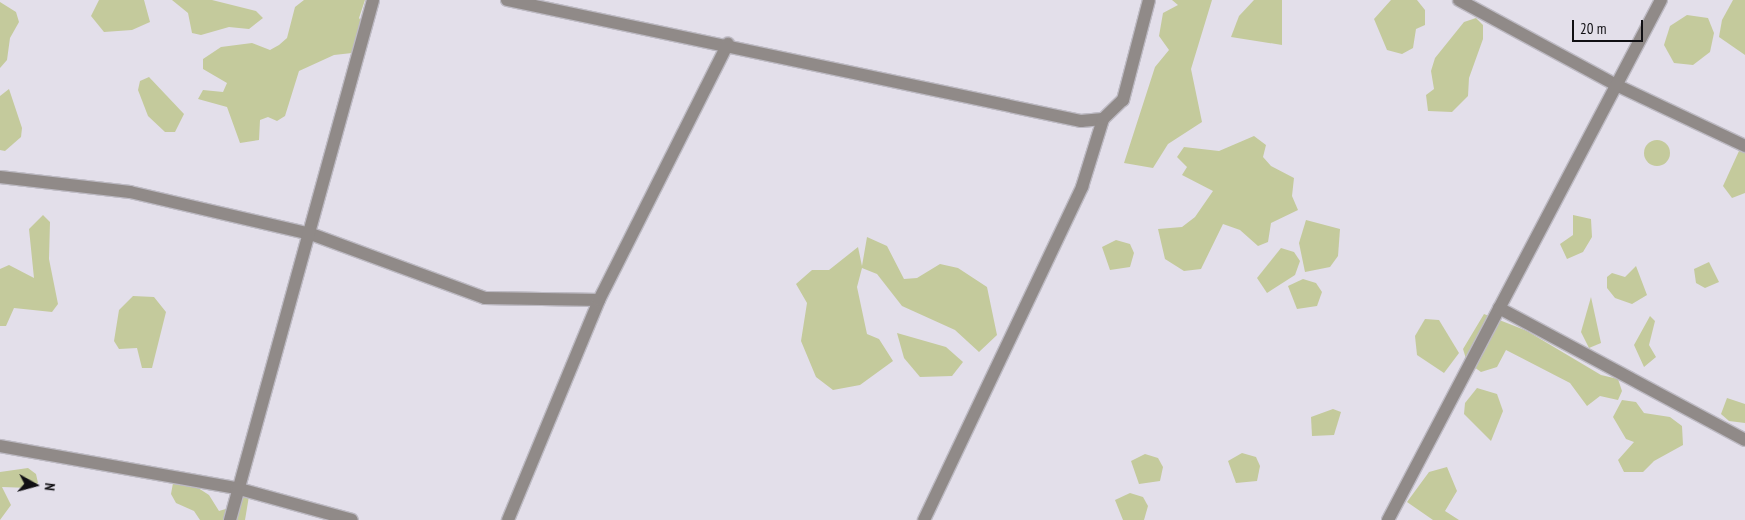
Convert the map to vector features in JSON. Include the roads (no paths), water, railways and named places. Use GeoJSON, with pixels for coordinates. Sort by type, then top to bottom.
{"type":"FeatureCollection","features":[{"type":"Feature","properties":{"kind":"street"},"geometry":{"type":"LineString","coordinates":[[230,520],[236,488],[311,234],[373,0]]}},
{"type":"Feature","properties":{"kind":"street"},"geometry":{"type":"LineString","coordinates":[[507,0],[728,44],[1081,121],[1103,119]]}},
{"type":"Feature","properties":{"kind":"street"},"geometry":{"type":"LineString","coordinates":[[924,520],[1082,187],[1103,119],[1123,100],[1133,75],[1149,0]]}},
{"type":"Feature","properties":{"kind":"street"},"geometry":{"type":"LineString","coordinates":[[1459,0],[1616,85],[1745,146]]}},
{"type":"Feature","properties":{"kind":"street"},"geometry":{"type":"LineString","coordinates":[[1388,520],[1660,0]]}},
{"type":"Feature","properties":{"kind":"street"},"geometry":{"type":"LineString","coordinates":[[508,520],[599,300],[728,44]]}},
{"type":"Feature","properties":{"kind":"street"},"geometry":{"type":"LineString","coordinates":[[0,177],[130,192],[311,234],[485,298],[599,300]]}},
{"type":"Feature","properties":{"kind":"street"},"geometry":{"type":"LineString","coordinates":[[1499,308],[1745,440]]}},
{"type":"Feature","properties":{"kind":"street"},"geometry":{"type":"LineString","coordinates":[[0,446],[236,488],[352,520]]}}]}
